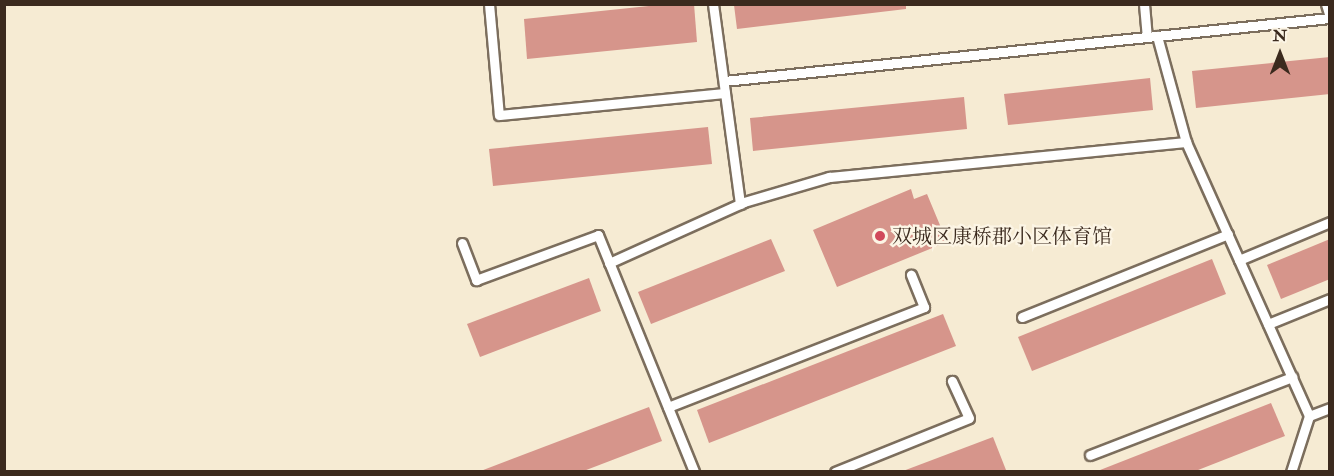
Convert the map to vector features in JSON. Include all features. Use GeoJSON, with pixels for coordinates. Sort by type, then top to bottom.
{"type":"FeatureCollection","features":[{"type":"Feature","properties":{"kind":"lane"},"geometry":{"type":"LineString","coordinates":[[489,4],[499,115],[725,93]]}},
{"type":"Feature","properties":{"kind":"lane"},"geometry":{"type":"LineString","coordinates":[[713,4],[740,204]]}},
{"type":"Feature","properties":{"kind":"lane"},"geometry":{"type":"LineString","coordinates":[[1144,4],[1186,142],[1310,416],[1291,471]]}},
{"type":"Feature","properties":{"kind":"lane"},"geometry":{"type":"LineString","coordinates":[[723,81],[1329,17],[1326,4]]}},
{"type":"Feature","properties":{"kind":"lane"},"geometry":{"type":"LineString","coordinates":[[609,263],[740,204],[829,177],[1186,142]]}},
{"type":"Feature","properties":{"kind":"lane"},"geometry":{"type":"LineString","coordinates":[[1239,261],[1329,222]]}},
{"type":"Feature","properties":{"kind":"lane"},"geometry":{"type":"LineString","coordinates":[[1023,317],[1227,234]]}},
{"type":"Feature","properties":{"kind":"lane"},"geometry":{"type":"LineString","coordinates":[[462,243],[476,280],[598,235],[694,471]]}},
{"type":"Feature","properties":{"kind":"lane"},"geometry":{"type":"LineString","coordinates":[[668,407],[924,307],[911,275]]}},
{"type":"Feature","properties":{"kind":"lane"},"geometry":{"type":"LineString","coordinates":[[1268,324],[1329,299]]}},
{"type":"Feature","properties":{"kind":"lane"},"geometry":{"type":"LineString","coordinates":[[1090,455],[1292,377]]}},
{"type":"Feature","properties":{"kind":"lane"},"geometry":{"type":"LineString","coordinates":[[835,471],[969,418],[952,381]]}},
{"type":"Feature","properties":{"kind":"lane"},"geometry":{"type":"LineString","coordinates":[[1310,416],[1329,408]]}},
{"type":"Feature","properties":{"kind":"building"},"geometry":{"type":"Polygon","coordinates":[[[668,4],[694,4],[697,42],[527,59],[524,19],[668,4]]]}},
{"type":"Feature","properties":{"kind":"building"},"geometry":{"type":"Polygon","coordinates":[[[734,5],[906,5],[906,9],[737,29],[734,5]]]}},
{"type":"Feature","properties":{"kind":"building"},"geometry":{"type":"Polygon","coordinates":[[[1330,57],[1330,94],[1196,108],[1192,71],[1330,57]]]}},
{"type":"Feature","properties":{"kind":"building"},"geometry":{"type":"Polygon","coordinates":[[[1150,78],[1153,110],[1008,125],[1004,94],[1150,78]]]}},
{"type":"Feature","properties":{"kind":"building"},"geometry":{"type":"Polygon","coordinates":[[[964,97],[967,129],[753,151],[750,118],[964,97]]]}},
{"type":"Feature","properties":{"kind":"building"},"geometry":{"type":"Polygon","coordinates":[[[708,127],[712,164],[493,186],[489,149],[708,127]]]}},
{"type":"Feature","properties":{"kind":"building","name":"双城区康桥郡小区体育馆"},"geometry":{"type":"Polygon","coordinates":[[[911,189],[914,199],[927,194],[947,242],[837,287],[813,230],[911,189]]]}},
{"type":"Feature","properties":{"kind":"building"},"geometry":{"type":"Polygon","coordinates":[[[771,239],[785,271],[651,324],[638,292],[771,239]]]}},
{"type":"Feature","properties":{"kind":"building"},"geometry":{"type":"Polygon","coordinates":[[[1330,239],[1330,279],[1281,299],[1267,265],[1330,239]]]}},
{"type":"Feature","properties":{"kind":"building"},"geometry":{"type":"Polygon","coordinates":[[[1212,259],[1226,294],[1032,371],[1018,337],[1212,259]]]}},
{"type":"Feature","properties":{"kind":"building"},"geometry":{"type":"Polygon","coordinates":[[[589,278],[601,311],[480,357],[467,324],[589,278]]]}},
{"type":"Feature","properties":{"kind":"building"},"geometry":{"type":"Polygon","coordinates":[[[943,314],[956,346],[709,443],[697,410],[943,314]]]}},
{"type":"Feature","properties":{"kind":"building"},"geometry":{"type":"Polygon","coordinates":[[[1271,403],[1285,436],[1193,472],[1095,472],[1271,403]]]}},
{"type":"Feature","properties":{"kind":"building"},"geometry":{"type":"Polygon","coordinates":[[[649,407],[662,441],[581,472],[478,472],[649,407]]]}},
{"type":"Feature","properties":{"kind":"building"},"geometry":{"type":"Polygon","coordinates":[[[993,437],[1006,470],[903,472],[903,471],[993,437]]]}},
{"type":"Feature","properties":{"kind":"place","name":"双城区康桥郡小区体育馆"},"geometry":{"type":"Point","coordinates":[880,236]}}]}
